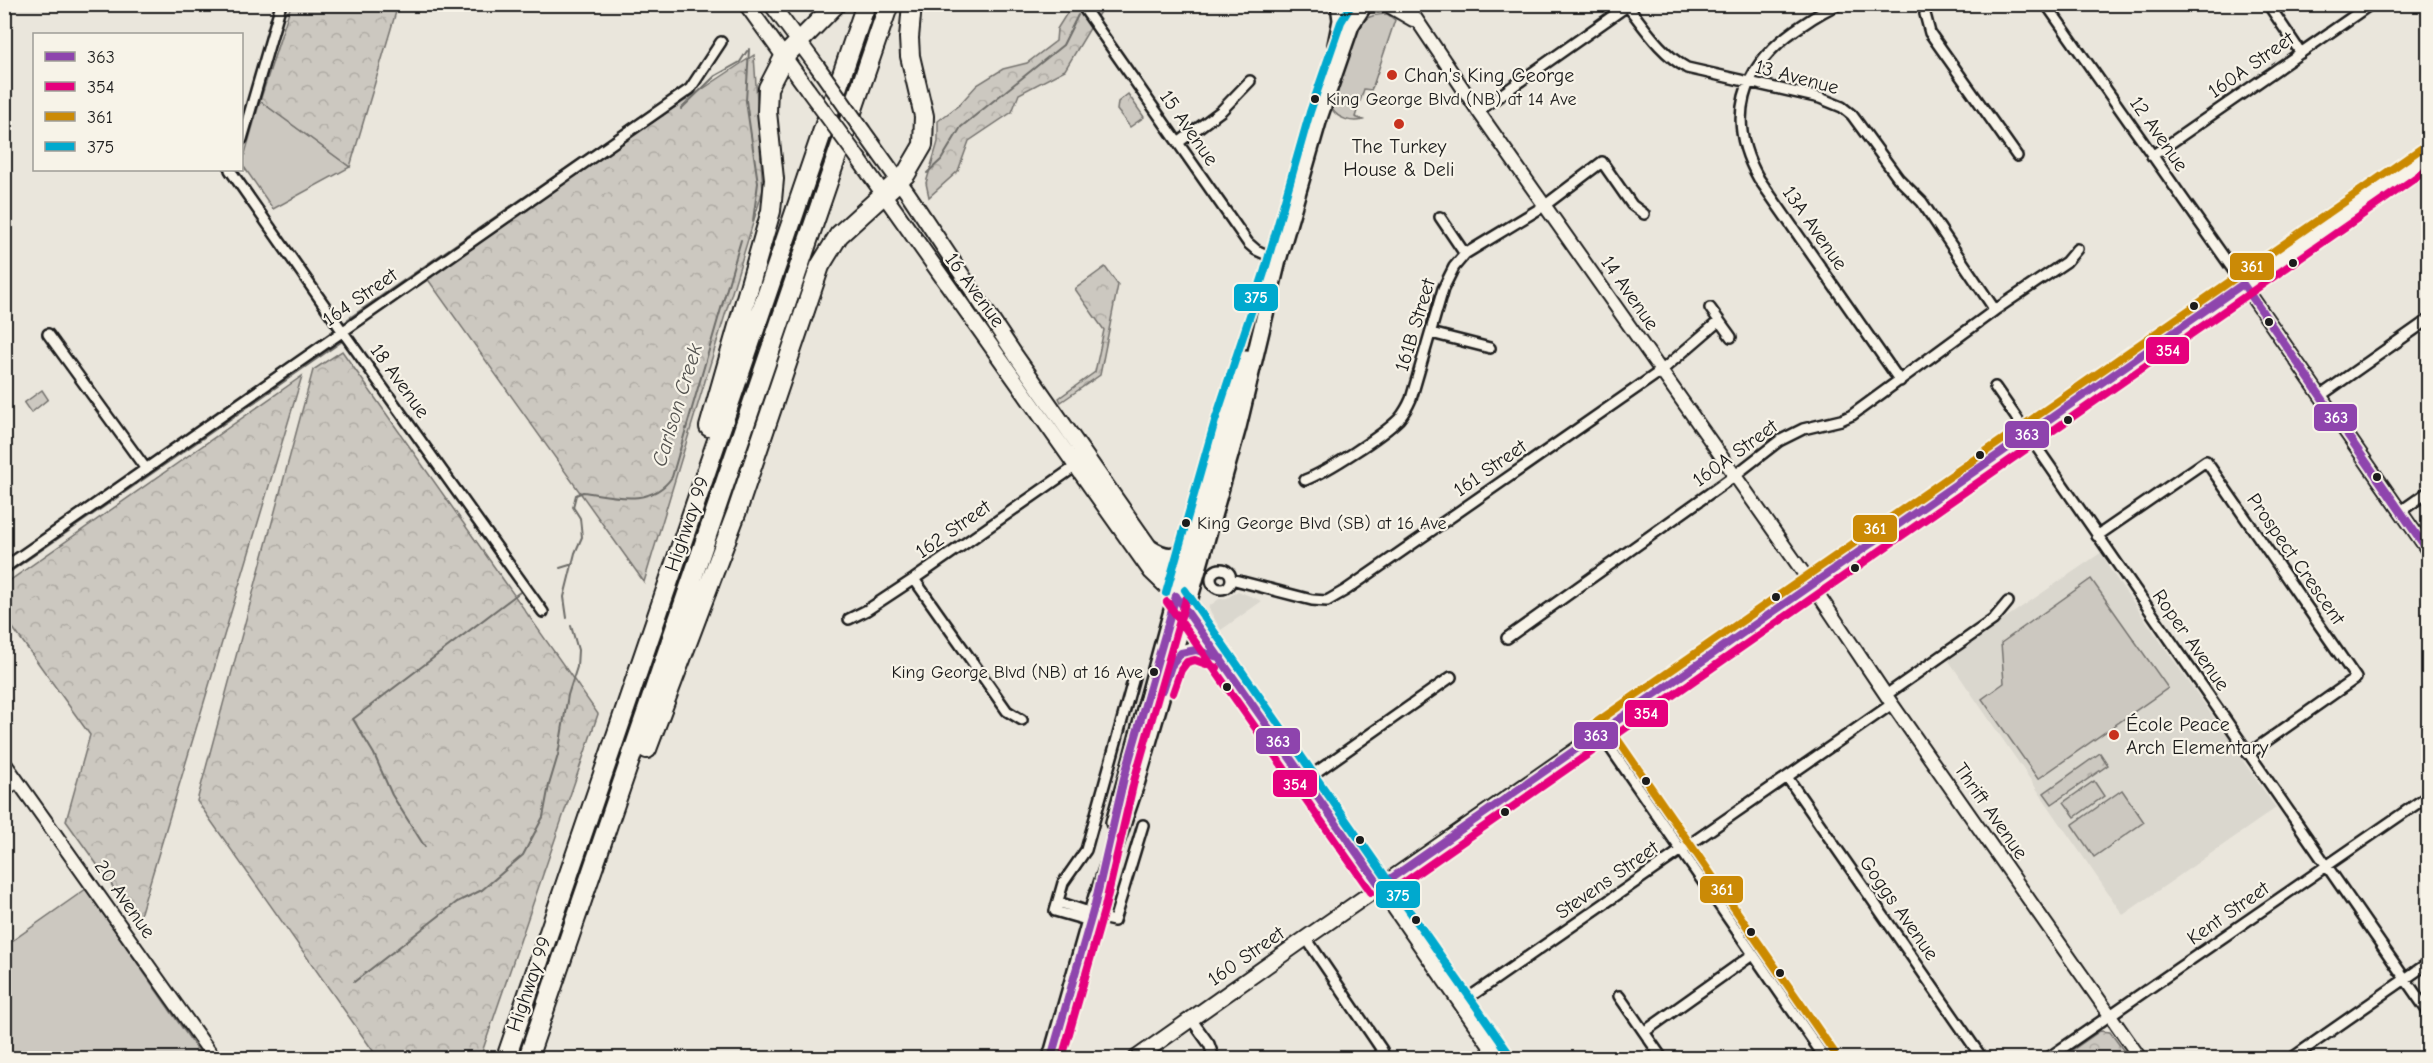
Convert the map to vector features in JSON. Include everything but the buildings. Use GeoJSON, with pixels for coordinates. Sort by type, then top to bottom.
{"type":"FeatureCollection","features":[{"type":"Feature","properties":{"kind":"highway"},"geometry":{"type":"LineString","coordinates":[[644,653],[771,211],[774,171],[766,99],[772,77],[784,57],[837,4]]}},
{"type":"Feature","properties":{"kind":"highway","name":"Highway 99"},"geometry":{"type":"LineString","coordinates":[[506,1059],[866,4]]}},
{"type":"Feature","properties":{"kind":"highway","name":"Highway 99"},"geometry":{"type":"LineString","coordinates":[[528,1059],[889,4]]}},
{"type":"Feature","properties":{"kind":"highway"},"geometry":{"type":"LineString","coordinates":[[559,967],[614,834],[716,569],[817,272],[839,235],[853,219],[899,180],[919,155],[925,137],[924,116],[910,56],[912,4]]}},
{"type":"Feature","properties":{"kind":"main road","name":"16 Avenue"},"geometry":{"type":"LineString","coordinates":[[746,4],[982,331],[1151,572],[1176,596],[1221,658],[1499,1059]]}},
{"type":"Feature","properties":{"kind":"main road","name":"16 Avenue"},"geometry":{"type":"LineString","coordinates":[[771,4],[899,180],[1016,356],[1163,566],[1176,596]]}},
{"type":"Feature","properties":{"kind":"main road"},"geometry":{"type":"LineString","coordinates":[[1320,116],[1341,20],[1341,4],[1355,9],[1366,6]]}},
{"type":"Feature","properties":{"kind":"main road"},"geometry":{"type":"LineString","coordinates":[[1092,913],[1137,781],[1172,660],[1240,419],[1278,260],[1320,116],[1351,25],[1366,6]]}},
{"type":"Feature","properties":{"kind":"main road","name":"160 Street"},"geometry":{"type":"LineString","coordinates":[[1136,1059],[1380,886],[2428,157]]}},
{"type":"Feature","properties":{"kind":"main road"},"geometry":{"type":"LineString","coordinates":[[1051,1059],[1092,913],[1124,778],[1234,395],[1274,276]]}},
{"type":"Feature","properties":{"kind":"main road"},"geometry":{"type":"LineString","coordinates":[[982,331],[993,336],[1009,355],[1016,356]]}},
{"type":"Feature","properties":{"kind":"main road"},"geometry":{"type":"LineString","coordinates":[[1076,466],[1097,473]]}},
{"type":"Feature","properties":{"kind":"main road"},"geometry":{"type":"LineString","coordinates":[[1150,548],[1161,555],[1173,557],[1190,548]]}},
{"type":"Feature","properties":{"kind":"main road"},"geometry":{"type":"LineString","coordinates":[[1172,660],[1181,651],[1189,649],[1201,650],[1221,658]]}},
{"type":"Feature","properties":{"kind":"street"},"geometry":{"type":"LineString","coordinates":[[243,136],[281,4]]}},
{"type":"Feature","properties":{"kind":"street","name":"15 Avenue"},"geometry":{"type":"LineString","coordinates":[[1081,4],[1248,243],[1256,250],[1278,260]]}},
{"type":"Feature","properties":{"kind":"street","name":"14 Avenue"},"geometry":{"type":"LineString","coordinates":[[1406,4],[1416,23],[1812,585]]}},
{"type":"Feature","properties":{"kind":"street","name":"13A Avenue"},"geometry":{"type":"LineString","coordinates":[[1840,4],[1816,16],[1775,45],[1762,58],[1748,82],[1741,112],[1741,128],[1750,163],[1900,381]]}},
{"type":"Feature","properties":{"kind":"street"},"geometry":{"type":"LineString","coordinates":[[1928,4],[1925,14],[1930,33],[2017,156]]}},
{"type":"Feature","properties":{"kind":"street","name":"12 Avenue"},"geometry":{"type":"LineString","coordinates":[[2046,4],[2243,284]]}},
{"type":"Feature","properties":{"kind":"street"},"geometry":{"type":"LineString","coordinates":[[2268,4],[2301,53]]}},
{"type":"Feature","properties":{"kind":"street","name":"160A Street"},"geometry":{"type":"LineString","coordinates":[[2152,156],[2371,4]]}},
{"type":"Feature","properties":{"kind":"street","name":"14 Avenue"},"geometry":{"type":"LineString","coordinates":[[1366,6],[1388,5],[1416,23]]}},
{"type":"Feature","properties":{"kind":"street"},"geometry":{"type":"LineString","coordinates":[[1478,111],[1627,5]]}},
{"type":"Feature","properties":{"kind":"street","name":"13 Avenue"},"geometry":{"type":"LineString","coordinates":[[1627,5],[1660,49],[1672,60],[1696,71],[1832,101],[1852,115],[1898,178],[1923,202],[1995,310]]}},
{"type":"Feature","properties":{"kind":"street","name":"164 Street"},"geometry":{"type":"LineString","coordinates":[[4,568],[690,89],[721,42]]}},
{"type":"Feature","properties":{"kind":"street"},"geometry":{"type":"LineString","coordinates":[[1178,143],[1221,111],[1250,81]]}},
{"type":"Feature","properties":{"kind":"street","name":"161B Street"},"geometry":{"type":"LineString","coordinates":[[1305,480],[1318,475],[1388,428],[1402,415],[1411,399],[1446,281],[1465,254],[1544,206],[1602,162],[1632,205],[1644,214]]}},
{"type":"Feature","properties":{"kind":"street","name":"18 Avenue"},"geometry":{"type":"LineString","coordinates":[[232,171],[343,332],[543,612]]}},
{"type":"Feature","properties":{"kind":"street"},"geometry":{"type":"LineString","coordinates":[[1440,217],[1465,254]]}},
{"type":"Feature","properties":{"kind":"street","name":"160A Street"},"geometry":{"type":"LineString","coordinates":[[1507,638],[1790,434],[1841,420],[1900,381],[1995,310],[2066,262],[2077,249]]}},
{"type":"Feature","properties":{"kind":"street"},"geometry":{"type":"LineString","coordinates":[[2243,284],[2428,551]]}},
{"type":"Feature","properties":{"kind":"street"},"geometry":{"type":"LineString","coordinates":[[1710,308],[1731,338]]}},
{"type":"Feature","properties":{"kind":"street"},"geometry":{"type":"LineString","coordinates":[[2320,396],[2428,320]]}},
{"type":"Feature","properties":{"kind":"street","name":"161 Street"},"geometry":{"type":"LineString","coordinates":[[1231,579],[1312,600],[1328,601],[1660,371],[1719,321]]}},
{"type":"Feature","properties":{"kind":"street"},"geometry":{"type":"LineString","coordinates":[[1431,333],[1490,348]]}},
{"type":"Feature","properties":{"kind":"street"},"geometry":{"type":"LineString","coordinates":[[48,334],[146,469]]}},
{"type":"Feature","properties":{"kind":"street"},"geometry":{"type":"LineString","coordinates":[[1995,387],[2028,434]]}},
{"type":"Feature","properties":{"kind":"street","name":"Roper Avenue"},"geometry":{"type":"LineString","coordinates":[[2028,434],[2428,1012]]}},
{"type":"Feature","properties":{"kind":"street","name":"Prospect Crescent"},"geometry":{"type":"LineString","coordinates":[[2097,536],[2206,461],[2356,678],[2248,754]]}},
{"type":"Feature","properties":{"kind":"street","name":"162 Street"},"geometry":{"type":"LineString","coordinates":[[849,619],[914,579],[1076,466]]}},
{"type":"Feature","properties":{"kind":"street"},"geometry":{"type":"LineString","coordinates":[[2401,511],[2428,492]]}},
{"type":"Feature","properties":{"kind":"street"},"geometry":{"type":"LineString","coordinates":[[914,579],[1007,711],[1022,720]]}},
{"type":"Feature","properties":{"kind":"street","name":"Thrift Avenue"},"geometry":{"type":"LineString","coordinates":[[1812,585],[1889,700],[2140,1059]]}},
{"type":"Feature","properties":{"kind":"street","name":"Stevens Street"},"geometry":{"type":"LineString","coordinates":[[1461,1003],[1787,777],[1993,620],[2008,602]]}},
{"type":"Feature","properties":{"kind":"street"},"geometry":{"type":"LineString","coordinates":[[1134,677],[1124,706],[1086,850],[1063,883],[1057,907],[1092,913],[1114,921],[1143,825]]}},
{"type":"Feature","properties":{"kind":"street"},"geometry":{"type":"LineString","coordinates":[[1305,780],[1451,677]]}},
{"type":"Feature","properties":{"kind":"street"},"geometry":{"type":"LineString","coordinates":[[1600,734],[1825,1059]]}},
{"type":"Feature","properties":{"kind":"street","name":"20 Avenue"},"geometry":{"type":"LineString","coordinates":[[4,762],[214,1059]]}},
{"type":"Feature","properties":{"kind":"street","name":"Goggs Avenue"},"geometry":{"type":"LineString","coordinates":[[1787,777],[1982,1059]]}},
{"type":"Feature","properties":{"kind":"street"},"geometry":{"type":"LineString","coordinates":[[4,792],[18,782]]}},
{"type":"Feature","properties":{"kind":"street","name":"Kent Street"},"geometry":{"type":"LineString","coordinates":[[2048,1059],[2428,796]]}},
{"type":"Feature","properties":{"kind":"street"},"geometry":{"type":"LineString","coordinates":[[1306,938],[1382,1050],[1385,1059]]}},
{"type":"Feature","properties":{"kind":"street"},"geometry":{"type":"LineString","coordinates":[[1644,1032],[1752,956]]}},
{"type":"Feature","properties":{"kind":"street"},"geometry":{"type":"LineString","coordinates":[[2292,1059],[2428,963]]}},
{"type":"Feature","properties":{"kind":"street"},"geometry":{"type":"LineString","coordinates":[[1619,996],[1662,1059]]}},
{"type":"Feature","properties":{"kind":"street"},"geometry":{"type":"LineString","coordinates":[[1191,1019],[1209,1044],[1214,1059]]}},
{"type":"Feature","properties":{"kind":"shaded area","name":"École Peace Arch Elementary"},"geometry":{"type":"Polygon","coordinates":[[[2102,552],[2109,568],[2223,731],[2233,739],[2243,761],[2276,808],[2123,915],[1947,658],[2102,552]]]}},
{"type":"Feature","properties":{"kind":"shaded area"},"geometry":{"type":"Polygon","coordinates":[[[1238,591],[1262,601],[1221,630],[1208,607],[1219,599],[1227,598],[1238,591]]]}},
{"type":"Feature","properties":{"kind":"green space"},"geometry":{"type":"Polygon","coordinates":[[[291,5],[398,5],[350,167],[260,101],[291,5]]]}},
{"type":"Feature","properties":{"kind":"green space"},"geometry":{"type":"Polygon","coordinates":[[[1072,5],[1104,5],[1065,70],[1019,94],[1012,112],[969,141],[958,171],[929,197],[926,183],[938,142],[938,121],[959,105],[977,85],[1003,69],[1027,63],[1056,41],[1057,29],[1072,5]]]}},
{"type":"Feature","properties":{"kind":"green space"},"geometry":{"type":"Polygon","coordinates":[[[1387,14],[1395,20],[1373,86],[1371,90],[1364,89],[1355,117],[1363,120],[1346,119],[1332,109],[1354,36],[1364,20],[1372,16],[1387,14]]]}},
{"type":"Feature","properties":{"kind":"green space"},"geometry":{"type":"Polygon","coordinates":[[[754,55],[763,190],[644,582],[424,274],[754,55]]]}},
{"type":"Feature","properties":{"kind":"green space"},"geometry":{"type":"Polygon","coordinates":[[[1128,94],[1144,117],[1130,127],[1117,110],[1118,102],[1128,94]]]}},
{"type":"Feature","properties":{"kind":"green space"},"geometry":{"type":"Polygon","coordinates":[[[260,101],[350,167],[273,209],[243,165],[260,101]]]}},
{"type":"Feature","properties":{"kind":"green space"},"geometry":{"type":"Polygon","coordinates":[[[1105,267],[1118,285],[1100,375],[1061,402],[1059,398],[1095,372],[1104,330],[1075,289],[1105,267]]]}},
{"type":"Feature","properties":{"kind":"green space"},"geometry":{"type":"Polygon","coordinates":[[[342,351],[598,714],[480,1058],[378,1058],[197,801],[313,370],[342,351]]]}},
{"type":"Feature","properties":{"kind":"green space"},"geometry":{"type":"Polygon","coordinates":[[[302,376],[138,922],[66,821],[90,735],[5,617],[5,584],[302,376]]]}},
{"type":"Feature","properties":{"kind":"green space"},"geometry":{"type":"Polygon","coordinates":[[[42,390],[48,399],[31,413],[24,403],[42,390]]]}},
{"type":"Feature","properties":{"kind":"green space"},"geometry":{"type":"Polygon","coordinates":[[[2091,579],[2168,688],[2038,779],[1982,699],[2004,683],[2001,643],[2091,579]]]}},
{"type":"Feature","properties":{"kind":"green space"},"geometry":{"type":"Polygon","coordinates":[[[2100,753],[2108,765],[2052,804],[2044,793],[2100,753]]]}},
{"type":"Feature","properties":{"kind":"green space"},"geometry":{"type":"Polygon","coordinates":[[[2094,781],[2104,796],[2075,817],[2064,802],[2094,781]]]}},
{"type":"Feature","properties":{"kind":"green space"},"geometry":{"type":"Polygon","coordinates":[[[2122,790],[2144,822],[2094,857],[2072,825],[2122,790]]]}},
{"type":"Feature","properties":{"kind":"green space"},"geometry":{"type":"Polygon","coordinates":[[[86,889],[203,1058],[5,1058],[5,946],[86,889]]]}},
{"type":"Feature","properties":{"kind":"green space"},"geometry":{"type":"Polygon","coordinates":[[[2100,1031],[2110,1032],[2129,1058],[2061,1058],[2100,1031]]]}},
{"type":"Feature","properties":{"kind":"waterway"},"geometry":{"type":"LineString","coordinates":[[805,9],[808,4]]}},
{"type":"Feature","properties":{"kind":"waterway","name":"Carlson Creek"},"geometry":{"type":"LineString","coordinates":[[927,173],[941,160],[961,127],[1063,45],[1078,15]]}},
{"type":"Feature","properties":{"kind":"waterway"},"geometry":{"type":"LineString","coordinates":[[749,49],[746,101],[758,183],[753,221]]}},
{"type":"Feature","properties":{"kind":"waterway"},"geometry":{"type":"LineString","coordinates":[[681,109],[715,76],[740,62],[747,51]]}},
{"type":"Feature","properties":{"kind":"waterway"},"geometry":{"type":"LineString","coordinates":[[346,325],[348,319],[653,108]]}},
{"type":"Feature","properties":{"kind":"waterway","name":"Carlson Creek"},"geometry":{"type":"LineString","coordinates":[[567,618],[564,597],[575,553],[582,537],[580,518],[573,507],[576,495],[583,492],[631,498],[643,496],[663,487],[672,477],[741,240]]}},
{"type":"Feature","properties":{"kind":"waterway"},"geometry":{"type":"LineString","coordinates":[[4,576],[341,342]]}},
{"type":"Feature","properties":{"kind":"waterway"},"geometry":{"type":"LineString","coordinates":[[560,568],[573,564]]}},
{"type":"Feature","properties":{"kind":"waterway"},"geometry":{"type":"LineString","coordinates":[[425,847],[392,795],[374,754],[353,719],[520,592]]}},
{"type":"Feature","properties":{"kind":"waterway"},"geometry":{"type":"LineString","coordinates":[[354,982],[457,902],[482,890],[523,855],[543,817],[558,755],[568,695],[577,667],[578,650],[571,626]]}},
{"type":"Feature","properties":{"kind":"transit line","name":"375"},"geometry":{"type":"LineString","coordinates":[[1166,593],[1215,421],[1264,273],[1310,112],[1341,22],[1352,4]]}},
{"type":"Feature","properties":{"kind":"transit line","name":"361"},"geometry":{"type":"LineString","coordinates":[[1594,724],[2422,148]]}},
{"type":"Feature","properties":{"kind":"transit line","name":"354"},"geometry":{"type":"LineString","coordinates":[[1386,895],[2428,169]]}},
{"type":"Feature","properties":{"kind":"transit line","name":"363"},"geometry":{"type":"LineString","coordinates":[[2243,284],[2428,551]]}},
{"type":"Feature","properties":{"kind":"transit line","name":"363"},"geometry":{"type":"LineString","coordinates":[[1380,886],[2243,284]]}},
{"type":"Feature","properties":{"kind":"transit line","name":"375"},"geometry":{"type":"LineString","coordinates":[[1185,590],[1508,1052]]}},
{"type":"Feature","properties":{"kind":"transit line","name":"363"},"geometry":{"type":"LineString","coordinates":[[1176,596],[1380,886]]}},
{"type":"Feature","properties":{"kind":"transit line","name":"363"},"geometry":{"type":"LineString","coordinates":[[1051,1058],[1095,904],[1124,778],[1176,596]]}},
{"type":"Feature","properties":{"kind":"transit line","name":"354"},"geometry":{"type":"LineString","coordinates":[[1062,1058],[1105,907],[1134,781],[1186,599]]}},
{"type":"Feature","properties":{"kind":"transit line","name":"354"},"geometry":{"type":"LineString","coordinates":[[1167,602],[1371,892]]}},
{"type":"Feature","properties":{"kind":"transit line","name":"363"},"geometry":{"type":"LineString","coordinates":[[1163,690],[1171,666],[1181,653],[1196,650],[1221,658]]}},
{"type":"Feature","properties":{"kind":"transit line","name":"354"},"geometry":{"type":"LineString","coordinates":[[1173,693],[1181,670],[1187,662],[1195,660],[1217,668]]}},
{"type":"Feature","properties":{"kind":"transit line","name":"361"},"geometry":{"type":"LineString","coordinates":[[1609,727],[1834,1052]]}},
{"type":"Feature","properties":{"kind":"place","name":"Chan's King George"},"geometry":{"type":"Point","coordinates":[1392,75]}},
{"type":"Feature","properties":{"kind":"place","name":"King George Blvd (NB) at 14 Ave"},"geometry":{"type":"Point","coordinates":[1315,99]}},
{"type":"Feature","properties":{"kind":"place","name":"The Turkey House & Deli"},"geometry":{"type":"Point","coordinates":[1399,124]}},
{"type":"Feature","properties":{"kind":"place","name":"King George Blvd (SB) at 16 Ave"},"geometry":{"type":"Point","coordinates":[1186,523]}},
{"type":"Feature","properties":{"kind":"place","name":"King George Blvd (NB) at 16 Ave"},"geometry":{"type":"Point","coordinates":[1154,672]}},
{"type":"Feature","properties":{"kind":"place","name":"École Peace Arch Elementary"},"geometry":{"type":"Point","coordinates":[2114,735]}}]}
